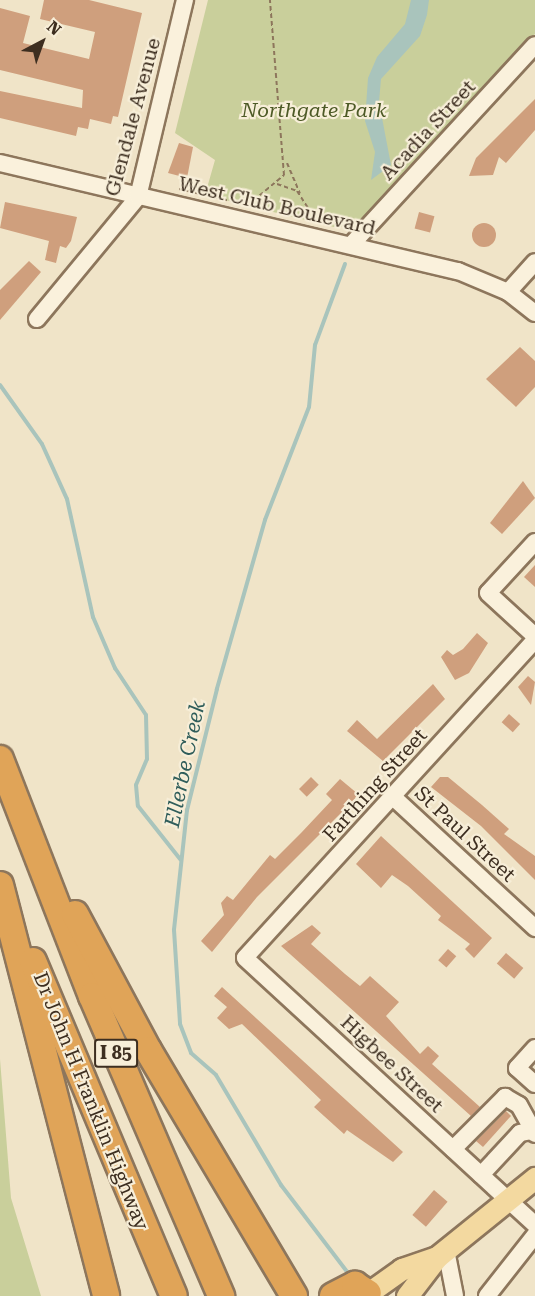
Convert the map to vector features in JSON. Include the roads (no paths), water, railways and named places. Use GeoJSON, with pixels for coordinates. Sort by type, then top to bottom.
{"type":"FeatureCollection","features":[{"type":"Feature","properties":{"kind":"highway","name":"Dr John H Franklin Highway"},"geometry":{"type":"LineString","coordinates":[[0,759],[92,996],[221,1296]]}},
{"type":"Feature","properties":{"kind":"highway"},"geometry":{"type":"LineString","coordinates":[[19,806],[148,1050],[296,1293]]}},
{"type":"Feature","properties":{"kind":"highway","name":"Dr John H Franklin Highway"},"geometry":{"type":"LineString","coordinates":[[4,895],[174,1296]]}},
{"type":"Feature","properties":{"kind":"highway"},"geometry":{"type":"LineString","coordinates":[[4,895],[106,1296]]}},
{"type":"Feature","properties":{"kind":"highway"},"geometry":{"type":"LineString","coordinates":[[333,1296],[355,1285],[366,1295]]}},
{"type":"Feature","properties":{"kind":"main road"},"geometry":{"type":"LineString","coordinates":[[407,1296],[441,1253],[535,1178]]}},
{"type":"Feature","properties":{"kind":"main road"},"geometry":{"type":"LineString","coordinates":[[366,1295],[402,1269],[441,1253]]}},
{"type":"Feature","properties":{"kind":"street","name":"Glendale Avenue"},"geometry":{"type":"LineString","coordinates":[[37,319],[138,197],[185,0]]}},
{"type":"Feature","properties":{"kind":"street","name":"Acadia Street"},"geometry":{"type":"LineString","coordinates":[[352,244],[535,45]]}},
{"type":"Feature","properties":{"kind":"street","name":"West Club Boulevard"},"geometry":{"type":"LineString","coordinates":[[0,163],[138,197],[352,244],[458,271],[508,292],[535,313]]}},
{"type":"Feature","properties":{"kind":"street"},"geometry":{"type":"LineString","coordinates":[[508,292],[535,262]]}},
{"type":"Feature","properties":{"kind":"street"},"geometry":{"type":"LineString","coordinates":[[535,542],[488,593],[535,638]]}},
{"type":"Feature","properties":{"kind":"street","name":"Farthing Street"},"geometry":{"type":"LineString","coordinates":[[245,958],[535,638]]}},
{"type":"Feature","properties":{"kind":"street","name":"St Paul Street"},"geometry":{"type":"LineString","coordinates":[[392,796],[535,928]]}},
{"type":"Feature","properties":{"kind":"street","name":"Higbee Street"},"geometry":{"type":"LineString","coordinates":[[245,958],[535,1225]]}},
{"type":"Feature","properties":{"kind":"street"},"geometry":{"type":"LineString","coordinates":[[535,1048],[517,1068],[535,1084]]}},
{"type":"Feature","properties":{"kind":"street"},"geometry":{"type":"LineString","coordinates":[[453,1149],[505,1097],[519,1105],[533,1133],[520,1133],[481,1175]]}},
{"type":"Feature","properties":{"kind":"street"},"geometry":{"type":"LineString","coordinates":[[487,1296],[535,1235]]}},
{"type":"Feature","properties":{"kind":"street"},"geometry":{"type":"LineString","coordinates":[[441,1253],[456,1296]]}},
{"type":"Feature","properties":{"kind":"water"},"geometry":{"type":"Polygon","coordinates":[[[411,0],[429,0],[427,15],[420,36],[381,79],[379,102],[391,165],[371,180],[375,152],[365,121],[368,78],[377,57],[405,24],[411,0]]]}},
{"type":"Feature","properties":{"kind":"waterway","name":"Ellerbe Creek"},"geometry":{"type":"LineString","coordinates":[[345,264],[315,345],[309,407],[265,520],[217,689],[187,810],[174,930],[180,1024],[191,1053],[216,1075],[281,1185],[348,1273]]}},
{"type":"Feature","properties":{"kind":"waterway"},"geometry":{"type":"LineString","coordinates":[[0,385],[42,444],[67,499],[93,617],[115,668],[146,715],[147,759],[136,785],[138,806],[180,859]]}},
{"type":"Feature","properties":{"kind":"park label","name":"Northgate Park"},"geometry":{"type":"Point","coordinates":[314,110]}}]}
